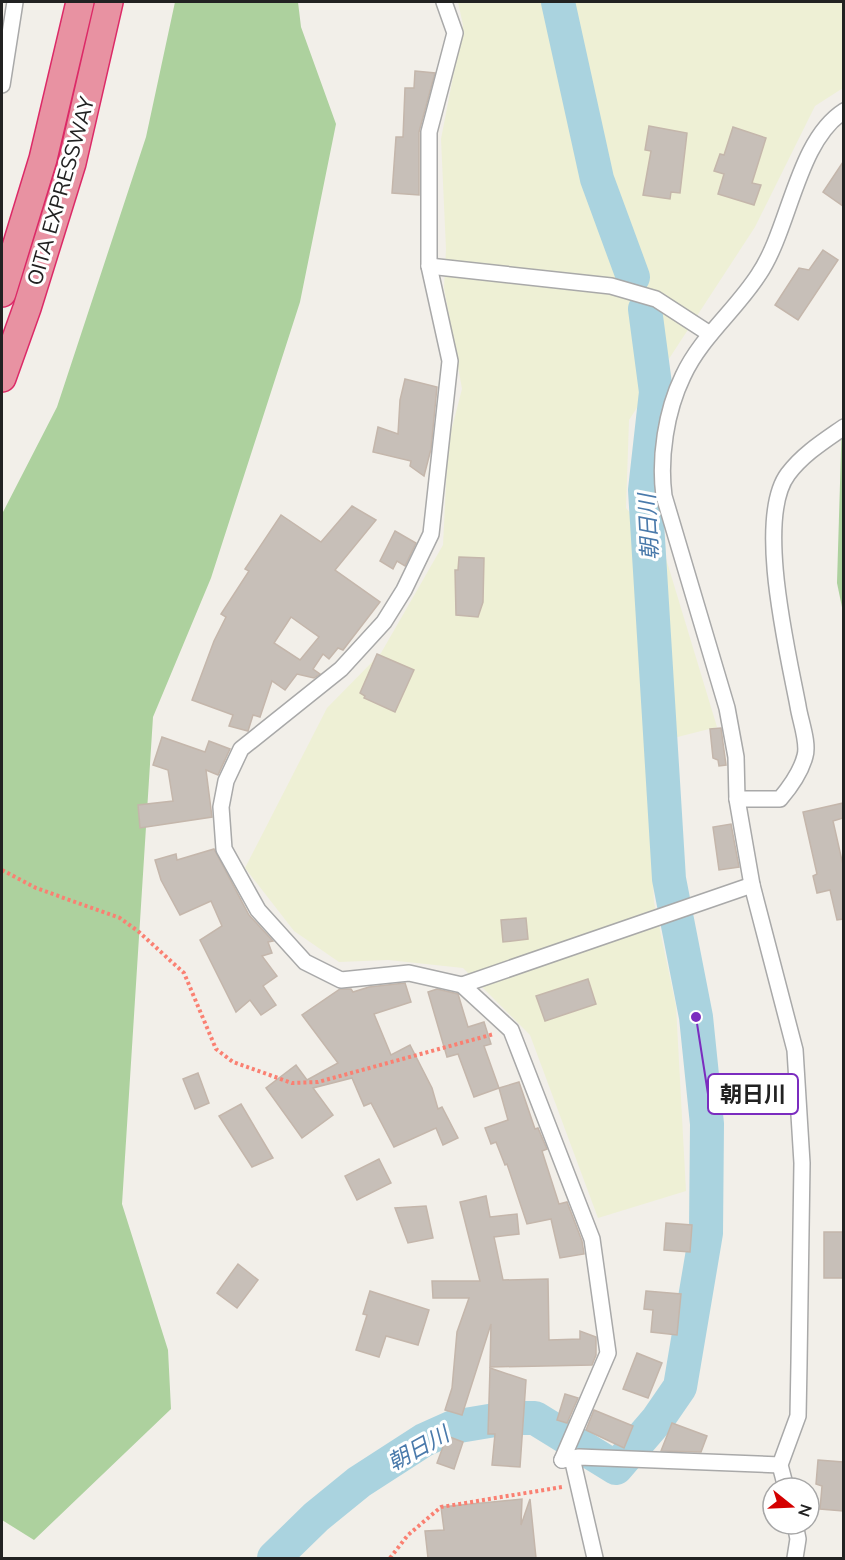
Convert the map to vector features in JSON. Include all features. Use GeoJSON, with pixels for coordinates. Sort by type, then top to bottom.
{"type":"FeatureCollection","features":[{"type":"Feature","properties":{"kind":"highway","name":"OITA EXPRESSWAY"},"geometry":{"type":"LineString","coordinates":[[2,293],[43,159],[80,2]]}},
{"type":"Feature","properties":{"kind":"highway","name":"OITA EXPRESSWAY"},"geometry":{"type":"LineString","coordinates":[[2,378],[27,308],[72,163],[109,2]]}},
{"type":"Feature","properties":{"kind":"street"},"geometry":{"type":"LineString","coordinates":[[2,86],[15,2]]}},
{"type":"Feature","properties":{"kind":"street"},"geometry":{"type":"LineString","coordinates":[[444,2],[454,33],[429,132],[429,266],[450,361],[430,534],[404,590],[384,622],[340,669],[241,749],[226,781],[221,807],[224,849],[243,886],[264,918],[305,962],[341,980],[409,973],[462,985],[511,1030],[592,1239],[608,1353],[562,1460],[572,1458],[780,1466]]}},
{"type":"Feature","properties":{"kind":"street"},"geometry":{"type":"LineString","coordinates":[[783,1476],[780,1466],[798,1416],[802,1163],[795,1050],[752,885],[737,799],[736,757],[727,708],[664,496],[661,473],[667,428],[683,376],[710,334],[759,274],[782,230],[805,160],[835,116],[843,111]]}},
{"type":"Feature","properties":{"kind":"street"},"geometry":{"type":"LineString","coordinates":[[429,266],[610,286],[656,299],[710,334]]}},
{"type":"Feature","properties":{"kind":"street"},"geometry":{"type":"LineString","coordinates":[[737,799],[780,799],[794,783],[806,754],[778,590],[773,531],[775,507],[786,475],[803,456],[843,427]]}},
{"type":"Feature","properties":{"kind":"street"},"geometry":{"type":"LineString","coordinates":[[462,985],[752,885]]}},
{"type":"Feature","properties":{"kind":"street"},"geometry":{"type":"LineString","coordinates":[[572,1458],[595,1558]]}},
{"type":"Feature","properties":{"kind":"street"},"geometry":{"type":"LineString","coordinates":[[795,1558],[797,1536]]}},
{"type":"Feature","properties":{"kind":"path"},"geometry":{"type":"LineString","coordinates":[[2,870],[36,888],[120,918],[139,932],[184,973],[216,1049],[233,1062],[268,1076],[292,1083],[318,1082],[511,1030]]}},
{"type":"Feature","properties":{"kind":"path"},"geometry":{"type":"LineString","coordinates":[[390,1558],[408,1535],[441,1507],[578,1484]]}},
{"type":"Feature","properties":{"kind":"green space"},"geometry":{"type":"Polygon","coordinates":[[[175,2],[298,2],[301,27],[336,124],[300,302],[211,578],[153,717],[122,1204],[168,1350],[171,1409],[34,1540],[2,1520],[2,514],[57,407],[146,137],[175,2]]]}},
{"type":"Feature","properties":{"kind":"green space"},"geometry":{"type":"Polygon","coordinates":[[[458,2],[843,2],[843,88],[815,106],[755,227],[629,420],[626,508],[664,552],[717,727],[646,745],[654,902],[676,1006],[686,1191],[598,1218],[530,1035],[463,968],[388,960],[339,962],[294,931],[245,868],[327,708],[381,653],[443,545],[448,443],[462,389],[444,288],[446,249],[441,139],[463,25],[458,2]]]}},
{"type":"Feature","properties":{"kind":"green space"},"geometry":{"type":"Polygon","coordinates":[[[843,385],[843,612],[837,583],[843,385]]]}},
{"type":"Feature","properties":{"kind":"building"},"geometry":{"type":"Polygon","coordinates":[[[415,71],[435,73],[419,132],[419,195],[392,193],[396,137],[403,137],[405,88],[414,88],[415,71]]]}},
{"type":"Feature","properties":{"kind":"building"},"geometry":{"type":"Polygon","coordinates":[[[649,126],[687,133],[680,193],[671,192],[670,199],[643,195],[651,151],[645,150],[649,126]]]}},
{"type":"Feature","properties":{"kind":"building"},"geometry":{"type":"Polygon","coordinates":[[[733,127],[766,138],[752,183],[761,185],[754,205],[718,194],[724,174],[714,171],[720,154],[724,155],[733,127]]]}},
{"type":"Feature","properties":{"kind":"building"},"geometry":{"type":"Polygon","coordinates":[[[843,162],[843,206],[823,192],[843,162]]]}},
{"type":"Feature","properties":{"kind":"building"},"geometry":{"type":"Polygon","coordinates":[[[823,250],[838,260],[798,320],[775,305],[799,268],[809,270],[823,250]]]}},
{"type":"Feature","properties":{"kind":"building"},"geometry":{"type":"Polygon","coordinates":[[[405,379],[437,387],[431,449],[424,476],[410,466],[411,461],[373,452],[378,427],[398,434],[400,400],[405,379]]]}},
{"type":"Feature","properties":{"kind":"building"},"geometry":{"type":"Polygon","coordinates":[[[352,506],[376,520],[335,570],[380,602],[343,650],[338,648],[329,659],[323,654],[313,669],[320,674],[314,678],[297,674],[285,690],[272,681],[260,717],[253,715],[248,731],[229,726],[233,715],[192,700],[214,641],[226,617],[221,614],[249,571],[245,569],[281,515],[321,542],[352,506]],[[291,617],[274,643],[300,660],[319,637],[291,617]]]}},
{"type":"Feature","properties":{"kind":"building"},"geometry":{"type":"Polygon","coordinates":[[[395,531],[416,543],[405,566],[397,561],[393,569],[380,561],[395,531]]]}},
{"type":"Feature","properties":{"kind":"building"},"geometry":{"type":"Polygon","coordinates":[[[459,557],[484,558],[483,602],[478,617],[456,615],[455,570],[458,570],[459,557]]]}},
{"type":"Feature","properties":{"kind":"building"},"geometry":{"type":"Polygon","coordinates":[[[377,654],[414,670],[395,712],[364,698],[365,696],[360,693],[377,654]]]}},
{"type":"Feature","properties":{"kind":"building"},"geometry":{"type":"Polygon","coordinates":[[[721,728],[726,765],[719,766],[718,760],[713,758],[710,729],[721,728]]]}},
{"type":"Feature","properties":{"kind":"building"},"geometry":{"type":"Polygon","coordinates":[[[162,737],[205,752],[209,741],[230,749],[218,775],[206,770],[212,817],[140,828],[138,805],[173,801],[168,770],[153,765],[162,737]]]}},
{"type":"Feature","properties":{"kind":"building"},"geometry":{"type":"Polygon","coordinates":[[[843,803],[843,818],[833,821],[843,865],[843,919],[837,920],[830,890],[817,893],[813,876],[817,874],[803,812],[843,803]]]}},
{"type":"Feature","properties":{"kind":"building"},"geometry":{"type":"Polygon","coordinates":[[[731,824],[739,867],[719,870],[713,827],[731,824]]]}},
{"type":"Feature","properties":{"kind":"building"},"geometry":{"type":"Polygon","coordinates":[[[214,849],[249,915],[273,941],[268,942],[272,953],[262,956],[277,976],[263,986],[276,1005],[261,1015],[250,1000],[236,1012],[200,940],[222,926],[211,901],[180,915],[161,880],[155,860],[176,854],[177,860],[214,849]]]}},
{"type":"Feature","properties":{"kind":"building"},"geometry":{"type":"Polygon","coordinates":[[[526,918],[528,939],[503,942],[501,920],[526,918]]]}},
{"type":"Feature","properties":{"kind":"building"},"geometry":{"type":"Polygon","coordinates":[[[588,979],[596,1004],[545,1021],[536,996],[588,979]]]}},
{"type":"Feature","properties":{"kind":"building"},"geometry":{"type":"Polygon","coordinates":[[[405,983],[411,1002],[374,1014],[391,1055],[410,1045],[432,1088],[438,1109],[442,1107],[458,1138],[443,1145],[436,1128],[394,1147],[371,1103],[364,1106],[352,1078],[313,1088],[333,1115],[302,1138],[266,1088],[296,1065],[307,1080],[338,1063],[302,1015],[340,989],[351,989],[353,992],[369,987],[405,983]]]}},
{"type":"Feature","properties":{"kind":"building"},"geometry":{"type":"Polygon","coordinates":[[[437,989],[458,994],[468,1027],[484,1022],[491,1044],[484,1046],[499,1088],[474,1097],[458,1054],[447,1057],[428,992],[437,989]]]}},
{"type":"Feature","properties":{"kind":"building"},"geometry":{"type":"Polygon","coordinates":[[[198,1073],[209,1103],[195,1109],[183,1079],[198,1073]]]}},
{"type":"Feature","properties":{"kind":"building"},"geometry":{"type":"Polygon","coordinates":[[[519,1082],[535,1129],[538,1128],[547,1149],[542,1151],[559,1204],[567,1202],[582,1241],[584,1254],[560,1258],[551,1219],[527,1224],[507,1164],[505,1165],[496,1142],[491,1144],[485,1128],[508,1120],[499,1088],[519,1082]]]}},
{"type":"Feature","properties":{"kind":"building"},"geometry":{"type":"Polygon","coordinates":[[[241,1104],[273,1158],[252,1167],[219,1116],[241,1104]]]}},
{"type":"Feature","properties":{"kind":"building"},"geometry":{"type":"Polygon","coordinates":[[[379,1159],[391,1183],[357,1200],[345,1176],[379,1159]]]}},
{"type":"Feature","properties":{"kind":"building"},"geometry":{"type":"Polygon","coordinates":[[[486,1196],[490,1217],[517,1214],[519,1234],[494,1237],[503,1280],[548,1279],[549,1340],[580,1339],[580,1331],[596,1337],[596,1355],[592,1365],[490,1367],[491,1324],[462,1415],[445,1410],[452,1388],[457,1332],[469,1298],[433,1298],[432,1281],[480,1281],[460,1202],[486,1196]]]}},
{"type":"Feature","properties":{"kind":"building"},"geometry":{"type":"Polygon","coordinates":[[[426,1206],[433,1238],[408,1243],[395,1208],[426,1206]]]}},
{"type":"Feature","properties":{"kind":"building"},"geometry":{"type":"Polygon","coordinates":[[[666,1223],[692,1225],[690,1252],[664,1250],[666,1223]]]}},
{"type":"Feature","properties":{"kind":"building"},"geometry":{"type":"Polygon","coordinates":[[[824,1232],[843,1232],[843,1278],[824,1278],[824,1232]]]}},
{"type":"Feature","properties":{"kind":"building"},"geometry":{"type":"Polygon","coordinates":[[[238,1264],[258,1280],[237,1308],[217,1293],[238,1264]]]}},
{"type":"Feature","properties":{"kind":"building"},"geometry":{"type":"Polygon","coordinates":[[[370,1291],[429,1310],[418,1345],[386,1336],[379,1357],[356,1350],[367,1315],[363,1314],[370,1291]]]}},
{"type":"Feature","properties":{"kind":"building"},"geometry":{"type":"Polygon","coordinates":[[[646,1291],[681,1294],[677,1335],[651,1332],[653,1310],[644,1309],[646,1291]]]}},
{"type":"Feature","properties":{"kind":"building"},"geometry":{"type":"Polygon","coordinates":[[[637,1353],[662,1363],[648,1398],[623,1389],[637,1353]]]}},
{"type":"Feature","properties":{"kind":"building"},"geometry":{"type":"Polygon","coordinates":[[[490,1368],[526,1380],[520,1467],[492,1465],[495,1434],[488,1434],[490,1368]]]}},
{"type":"Feature","properties":{"kind":"building"},"geometry":{"type":"Polygon","coordinates":[[[565,1394],[578,1398],[567,1423],[557,1420],[565,1394]]]}},
{"type":"Feature","properties":{"kind":"building"},"geometry":{"type":"Polygon","coordinates":[[[594,1410],[633,1426],[624,1448],[586,1430],[594,1410]]]}},
{"type":"Feature","properties":{"kind":"building"},"geometry":{"type":"Polygon","coordinates":[[[672,1423],[707,1436],[701,1452],[661,1451],[672,1423]]]}},
{"type":"Feature","properties":{"kind":"building"},"geometry":{"type":"Polygon","coordinates":[[[447,1436],[463,1442],[454,1469],[437,1463],[447,1436]]]}},
{"type":"Feature","properties":{"kind":"building"},"geometry":{"type":"Polygon","coordinates":[[[818,1460],[843,1462],[843,1511],[821,1509],[821,1476],[817,1476],[818,1460]]]}},
{"type":"Feature","properties":{"kind":"building"},"geometry":{"type":"Polygon","coordinates":[[[522,1499],[521,1525],[530,1499],[536,1558],[428,1558],[425,1531],[444,1530],[441,1507],[522,1499]]]}},
{"type":"Feature","properties":{"kind":"waterway","name":"朝日川"},"geometry":{"type":"LineString","coordinates":[[558,2],[597,179],[633,277]]}},
{"type":"Feature","properties":{"kind":"waterway","name":"朝日川"},"geometry":{"type":"LineString","coordinates":[[274,1558],[316,1517],[359,1482],[424,1440],[453,1427],[507,1418],[535,1418],[616,1468],[658,1419],[680,1387],[706,1233],[707,1124],[696,1017],[669,879],[645,490],[656,392],[645,309]]}},
{"type":"Feature","properties":{"kind":"place","name":"朝日川"},"geometry":{"type":"Point","coordinates":[696,1017]}}]}
